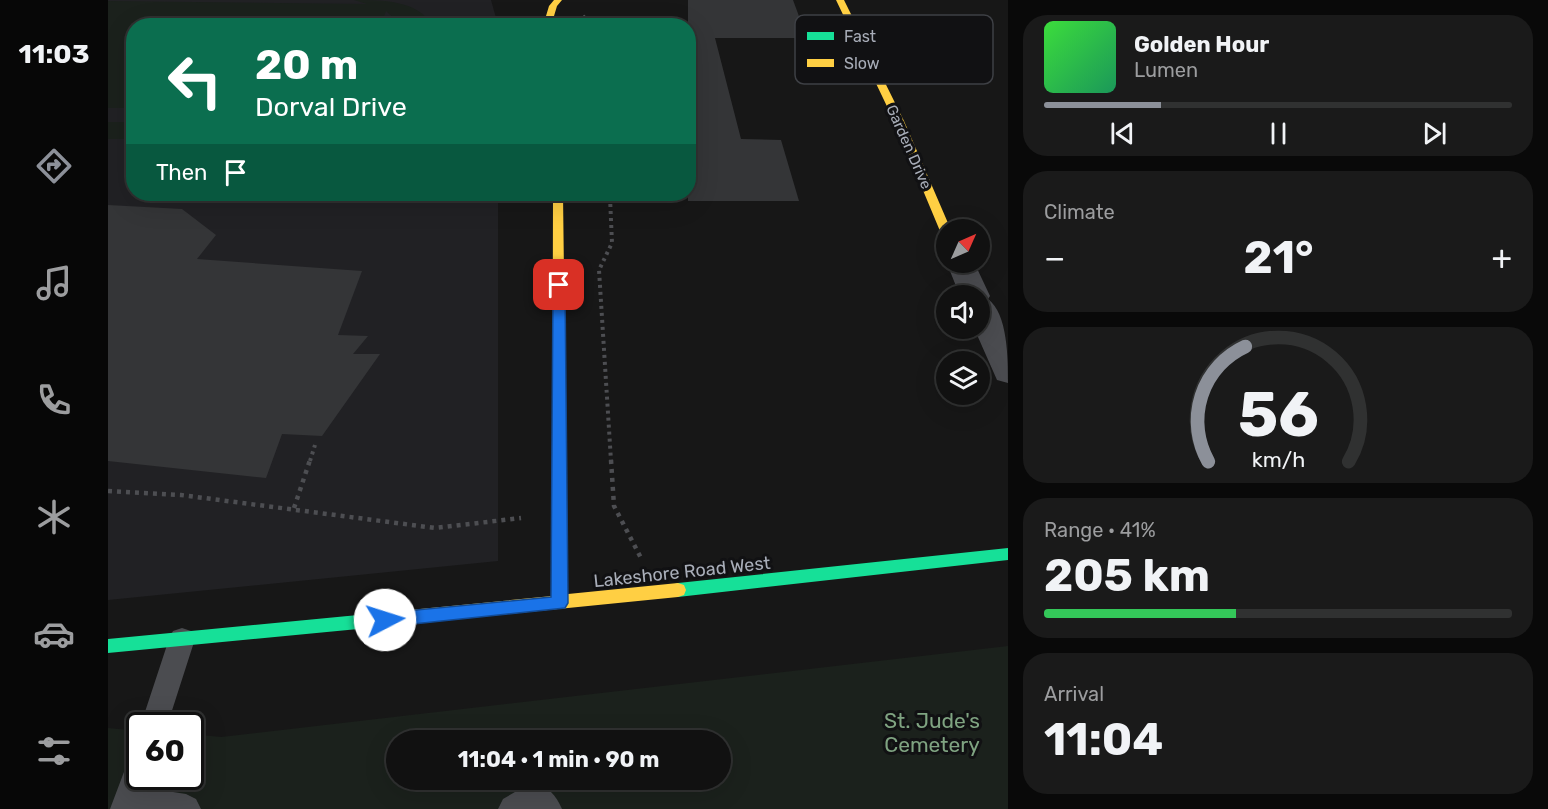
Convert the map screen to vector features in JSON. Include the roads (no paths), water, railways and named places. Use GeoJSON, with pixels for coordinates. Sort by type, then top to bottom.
{"type":"FeatureCollection","features":[{"type":"Feature","properties":{"kind":"main road"},"geometry":{"type":"LineString","coordinates":[[549,18],[558,0]]}},
{"type":"Feature","properties":{"kind":"main road","name":"Garden Drive"},"geometry":{"type":"LineString","coordinates":[[840,0],[847,15]]}},
{"type":"Feature","properties":{"kind":"main road"},"geometry":{"type":"LineString","coordinates":[[539,9],[543,18]]}},
{"type":"Feature","properties":{"kind":"main road","name":"Garden Drive"},"geometry":{"type":"LineString","coordinates":[[881,84],[941,219]]}},
{"type":"Feature","properties":{"kind":"main road"},"geometry":{"type":"LineString","coordinates":[[558,201],[560,603]]}},
{"type":"Feature","properties":{"kind":"main road","name":"Lakeshore Road West"},"geometry":{"type":"LineString","coordinates":[[108,646],[659,593],[1008,554]]}},
{"type":"Feature","properties":{"kind":"street"},"geometry":{"type":"LineString","coordinates":[[990,330],[1008,372]]}},
{"type":"Feature","properties":{"kind":"lane"},"geometry":{"type":"LineString","coordinates":[[158,712],[182,639]]}},
{"type":"Feature","properties":{"kind":"lane"},"geometry":{"type":"LineString","coordinates":[[513,809],[534,796],[547,809]]}},
{"type":"Feature","properties":{"kind":"lane"},"geometry":{"type":"LineString","coordinates":[[127,804],[186,809]]}},
{"type":"Feature","properties":{"kind":"park label","name":"St. Jude's Cemetery"},"geometry":{"type":"Point","coordinates":[932,732]}}]}
